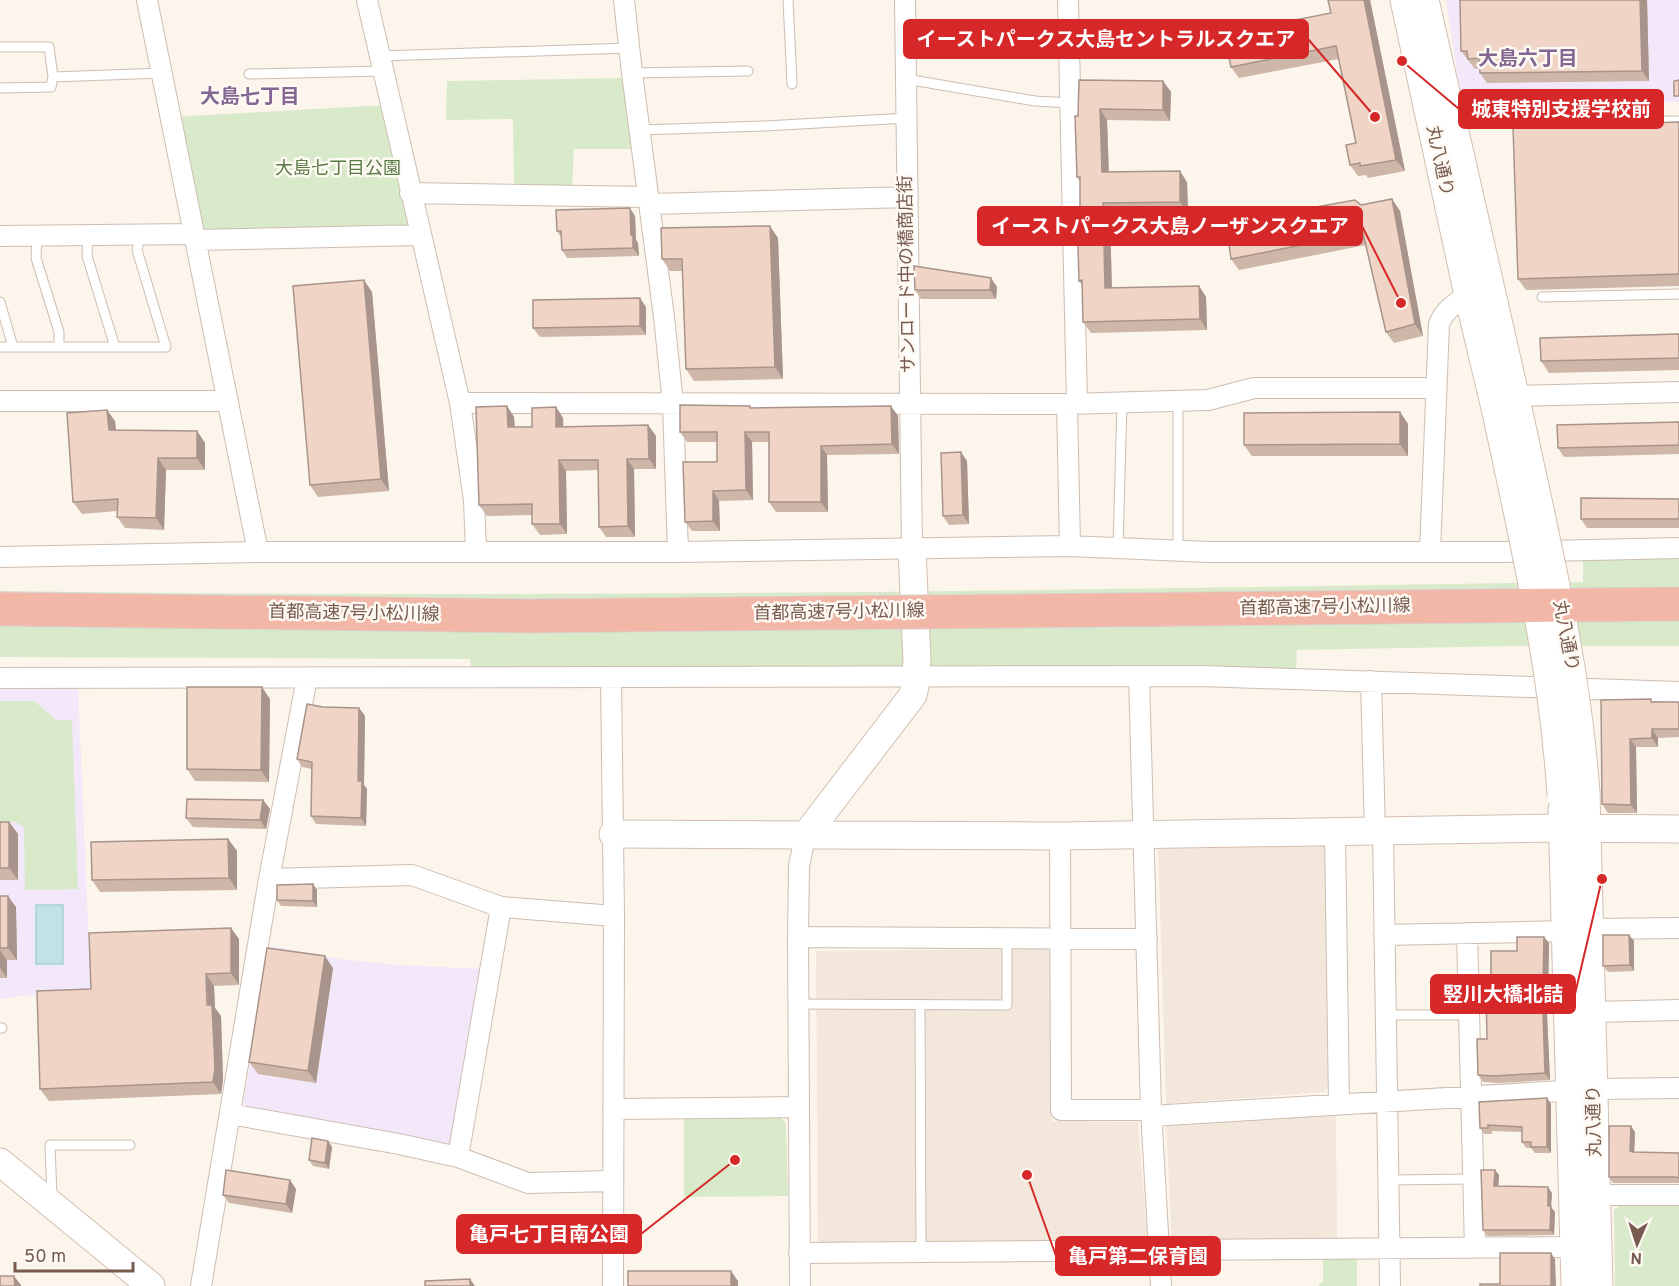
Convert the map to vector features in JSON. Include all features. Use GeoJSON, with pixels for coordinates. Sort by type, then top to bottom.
{"type":"FeatureCollection","features":[{"type":"Feature","properties":{"kind":"highway","name":"首都高速7号小松川線"},"geometry":{"type":"LineString","coordinates":[[0,609],[540,616],[1679,604]]}},
{"type":"Feature","properties":{"kind":"highway","name":"首都高速7号小松川線"},"geometry":{"type":"LineString","coordinates":[[0,629],[529,635],[1679,626]]}},
{"type":"Feature","properties":{"kind":"main road","name":"丸八通り"},"geometry":{"type":"LineString","coordinates":[[1404,0],[1468,295],[1510,405]]}},
{"type":"Feature","properties":{"kind":"main road","name":"丸八通り"},"geometry":{"type":"LineString","coordinates":[[1425,0],[1510,405],[1534,588],[1558,742],[1574,794],[1582,1090],[1575,1286]]}},
{"type":"Feature","properties":{"kind":"main road"},"geometry":{"type":"LineString","coordinates":[[805,836],[913,695],[916,676],[912,549]]}},
{"type":"Feature","properties":{"kind":"main road"},"geometry":{"type":"LineString","coordinates":[[613,834],[1143,836],[1575,828],[1679,830]]}},
{"type":"Feature","properties":{"kind":"main road","name":"丸八通り"},"geometry":{"type":"LineString","coordinates":[[1579,930],[1592,1012],[1582,1090],[1597,1196],[1599,1286]]}},
{"type":"Feature","properties":{"kind":"main road"},"geometry":{"type":"LineString","coordinates":[[3,1170],[52,1205],[151,1286]]}},
{"type":"Feature","properties":{"kind":"street"},"geometry":{"type":"LineString","coordinates":[[147,0],[258,552]]}},
{"type":"Feature","properties":{"kind":"street"},"geometry":{"type":"LineString","coordinates":[[367,0],[460,403],[474,500],[476,552]]}},
{"type":"Feature","properties":{"kind":"street"},"geometry":{"type":"LineString","coordinates":[[624,0],[673,404],[678,552]]}},
{"type":"Feature","properties":{"kind":"street","name":"サンロード中の橋商店街"},"geometry":{"type":"LineString","coordinates":[[904,0],[912,549]]}},
{"type":"Feature","properties":{"kind":"street"},"geometry":{"type":"LineString","coordinates":[[1068,0],[1072,103],[1070,546]]}},
{"type":"Feature","properties":{"kind":"street"},"geometry":{"type":"LineString","coordinates":[[410,193],[649,200],[908,196]]}},
{"type":"Feature","properties":{"kind":"street"},"geometry":{"type":"LineString","coordinates":[[0,236],[420,235]]}},
{"type":"Feature","properties":{"kind":"street"},"geometry":{"type":"LineString","coordinates":[[1430,552],[1439,324],[1449,308],[1468,295]]}},
{"type":"Feature","properties":{"kind":"street"},"geometry":{"type":"LineString","coordinates":[[460,403],[1072,404],[1208,400],[1254,388],[1436,388]]}},
{"type":"Feature","properties":{"kind":"street"},"geometry":{"type":"LineString","coordinates":[[1510,405],[1679,392]]}},
{"type":"Feature","properties":{"kind":"street"},"geometry":{"type":"LineString","coordinates":[[0,401],[228,401]]}},
{"type":"Feature","properties":{"kind":"street"},"geometry":{"type":"LineString","coordinates":[[0,557],[258,552],[678,552],[1070,546],[1208,552],[1430,552],[1679,548]]}},
{"type":"Feature","properties":{"kind":"street"},"geometry":{"type":"LineString","coordinates":[[611,676],[614,916],[613,1286]]}},
{"type":"Feature","properties":{"kind":"street"},"geometry":{"type":"LineString","coordinates":[[1139,676],[1151,1113],[1161,1286]]}},
{"type":"Feature","properties":{"kind":"street"},"geometry":{"type":"LineString","coordinates":[[0,678],[1139,676],[1371,681],[1679,692]]}},
{"type":"Feature","properties":{"kind":"street"},"geometry":{"type":"LineString","coordinates":[[201,1286],[269,879],[307,678]]}},
{"type":"Feature","properties":{"kind":"street"},"geometry":{"type":"LineString","coordinates":[[1371,681],[1384,935],[1389,1286]]}},
{"type":"Feature","properties":{"kind":"street"},"geometry":{"type":"LineString","coordinates":[[1335,833],[1339,1105]]}},
{"type":"Feature","properties":{"kind":"street"},"geometry":{"type":"LineString","coordinates":[[800,1286],[798,937],[799,866],[805,836]]}},
{"type":"Feature","properties":{"kind":"street"},"geometry":{"type":"LineString","coordinates":[[1060,836],[1061,1110],[1151,1113],[1339,1105],[1582,1090],[1679,1088]]}},
{"type":"Feature","properties":{"kind":"street"},"geometry":{"type":"LineString","coordinates":[[269,879],[412,875],[501,907],[614,916]]}},
{"type":"Feature","properties":{"kind":"street"},"geometry":{"type":"LineString","coordinates":[[458,1157],[501,907]]}},
{"type":"Feature","properties":{"kind":"street"},"geometry":{"type":"LineString","coordinates":[[1384,935],[1679,928]]}},
{"type":"Feature","properties":{"kind":"street"},"geometry":{"type":"LineString","coordinates":[[1467,933],[1475,1248]]}},
{"type":"Feature","properties":{"kind":"street"},"geometry":{"type":"LineString","coordinates":[[798,937],[1147,939]]}},
{"type":"Feature","properties":{"kind":"street"},"geometry":{"type":"LineString","coordinates":[[1592,1012],[1679,1010]]}},
{"type":"Feature","properties":{"kind":"street"},"geometry":{"type":"LineString","coordinates":[[613,1109],[799,1107]]}},
{"type":"Feature","properties":{"kind":"street"},"geometry":{"type":"LineString","coordinates":[[230,1114],[399,1144],[458,1157],[528,1183],[613,1181]]}},
{"type":"Feature","properties":{"kind":"street"},"geometry":{"type":"LineString","coordinates":[[1597,1196],[1679,1195]]}},
{"type":"Feature","properties":{"kind":"street"},"geometry":{"type":"LineString","coordinates":[[799,1254],[1575,1247]]}},
{"type":"Feature","properties":{"kind":"lane"},"geometry":{"type":"LineString","coordinates":[[788,0],[792,84]]}},
{"type":"Feature","properties":{"kind":"lane"},"geometry":{"type":"LineString","coordinates":[[0,47],[50,47],[53,77],[51,87],[0,88]]}},
{"type":"Feature","properties":{"kind":"lane"},"geometry":{"type":"LineString","coordinates":[[249,74],[382,63],[630,48]]}},
{"type":"Feature","properties":{"kind":"lane"},"geometry":{"type":"LineString","coordinates":[[632,73],[748,71]]}},
{"type":"Feature","properties":{"kind":"lane"},"geometry":{"type":"LineString","coordinates":[[53,77],[162,73]]}},
{"type":"Feature","properties":{"kind":"lane"},"geometry":{"type":"LineString","coordinates":[[906,79],[1035,101],[1072,103]]}},
{"type":"Feature","properties":{"kind":"lane"},"geometry":{"type":"LineString","coordinates":[[639,130],[907,118]]}},
{"type":"Feature","properties":{"kind":"lane"},"geometry":{"type":"LineString","coordinates":[[1451,122],[1679,121]]}},
{"type":"Feature","properties":{"kind":"lane"},"geometry":{"type":"LineString","coordinates":[[88,235],[87,256],[115,347]]}},
{"type":"Feature","properties":{"kind":"lane"},"geometry":{"type":"LineString","coordinates":[[0,347],[166,347],[137,250],[140,235]]}},
{"type":"Feature","properties":{"kind":"lane"},"geometry":{"type":"LineString","coordinates":[[37,236],[36,258],[59,332],[58,347]]}},
{"type":"Feature","properties":{"kind":"lane"},"geometry":{"type":"LineString","coordinates":[[1542,297],[1679,294]]}},
{"type":"Feature","properties":{"kind":"lane"},"geometry":{"type":"LineString","coordinates":[[0,302],[13,347]]}},
{"type":"Feature","properties":{"kind":"lane"},"geometry":{"type":"LineString","coordinates":[[1118,547],[1122,402]]}},
{"type":"Feature","properties":{"kind":"lane"},"geometry":{"type":"LineString","coordinates":[[1178,402],[1178,551]]}},
{"type":"Feature","properties":{"kind":"lane"},"geometry":{"type":"LineString","coordinates":[[798,1004],[1007,1005],[1007,938]]}},
{"type":"Feature","properties":{"kind":"lane"},"geometry":{"type":"LineString","coordinates":[[920,1005],[921,1252]]}},
{"type":"Feature","properties":{"kind":"lane"},"geometry":{"type":"LineString","coordinates":[[1385,1015],[1469,1015]]}},
{"type":"Feature","properties":{"kind":"lane"},"geometry":{"type":"LineString","coordinates":[[52,1205],[50,1145],[130,1144]]}},
{"type":"Feature","properties":{"kind":"lane"},"geometry":{"type":"LineString","coordinates":[[1388,1180],[1473,1179]]}},
{"type":"Feature","properties":{"kind":"shaded area"},"geometry":{"type":"Polygon","coordinates":[[[1446,0],[1679,0],[1679,102],[1462,104],[1446,0]]]}},
{"type":"Feature","properties":{"kind":"shaded area"},"geometry":{"type":"Polygon","coordinates":[[[0,686],[78,687],[91,994],[30,995],[0,999],[0,686]]]}},
{"type":"Feature","properties":{"kind":"shaded area"},"geometry":{"type":"Polygon","coordinates":[[[1326,841],[1330,1085],[1324,1092],[1166,1104],[1158,844],[1326,841]]]}},
{"type":"Feature","properties":{"kind":"shaded area"},"geometry":{"type":"Polygon","coordinates":[[[271,946],[338,959],[398,965],[486,969],[456,1147],[246,1109],[243,1104],[271,946]]]}},
{"type":"Feature","properties":{"kind":"shaded area"},"geometry":{"type":"Polygon","coordinates":[[[1049,949],[1052,1121],[1138,1122],[1147,1235],[1135,1244],[818,1245],[816,951],[1049,949]]]}},
{"type":"Feature","properties":{"kind":"shaded area"},"geometry":{"type":"Polygon","coordinates":[[[1336,1112],[1337,1243],[1172,1245],[1166,1122],[1336,1112]]]}},
{"type":"Feature","properties":{"kind":"green space"},"geometry":{"type":"Polygon","coordinates":[[[625,78],[635,149],[574,149],[572,189],[514,188],[513,119],[446,120],[447,81],[625,78]]]}},
{"type":"Feature","properties":{"kind":"green space","name":"大島七丁目公園"},"geometry":{"type":"Polygon","coordinates":[[[386,105],[410,231],[196,231],[173,117],[386,105]]]}},
{"type":"Feature","properties":{"kind":"green space"},"geometry":{"type":"Polygon","coordinates":[[[1679,554],[1679,646],[1297,650],[1296,668],[471,667],[470,659],[0,657],[0,591],[594,594],[1583,582],[1583,556],[1679,554]]]}},
{"type":"Feature","properties":{"kind":"green space"},"geometry":{"type":"Polygon","coordinates":[[[0,701],[34,701],[56,720],[72,720],[78,889],[25,890],[24,827],[16,822],[0,822],[0,701]]]}},
{"type":"Feature","properties":{"kind":"green space"},"geometry":{"type":"Polygon","coordinates":[[[779,1116],[786,1123],[788,1196],[684,1197],[684,1117],[779,1116]]]}},
{"type":"Feature","properties":{"kind":"green space"},"geometry":{"type":"Polygon","coordinates":[[[1621,1204],[1679,1204],[1679,1286],[1615,1286],[1614,1210],[1621,1204]]]}},
{"type":"Feature","properties":{"kind":"green space"},"geometry":{"type":"Polygon","coordinates":[[[1323,1257],[1357,1257],[1357,1286],[1319,1286],[1319,1283],[1323,1282],[1323,1257]]]}},
{"type":"Feature","properties":{"kind":"water"},"geometry":{"type":"Polygon","coordinates":[[[36,905],[63,905],[63,964],[36,964],[36,905]]]}},
{"type":"Feature","properties":{"kind":"building"},"geometry":{"type":"Polygon","coordinates":[[[1328,0],[1364,0],[1396,160],[1360,166],[1360,163],[1350,165],[1346,145],[1356,143],[1336,46],[1231,67],[1224,34],[1331,13],[1328,0]]]}},
{"type":"Feature","properties":{"kind":"building"},"geometry":{"type":"Polygon","coordinates":[[[1460,0],[1640,0],[1642,71],[1480,73],[1479,58],[1468,59],[1467,51],[1461,51],[1460,0]]]}},
{"type":"Feature","properties":{"kind":"building"},"geometry":{"type":"Polygon","coordinates":[[[1079,80],[1163,81],[1163,110],[1100,109],[1102,172],[1180,171],[1180,202],[1103,203],[1105,288],[1199,286],[1200,319],[1083,322],[1077,213],[1080,213],[1080,177],[1077,177],[1075,116],[1078,116],[1079,80]]]}},
{"type":"Feature","properties":{"kind":"building"},"geometry":{"type":"Polygon","coordinates":[[[1679,80],[1679,96],[1674,96],[1674,81],[1679,80]]]}},
{"type":"Feature","properties":{"kind":"building"},"geometry":{"type":"Polygon","coordinates":[[[1679,122],[1679,274],[1518,279],[1513,127],[1679,122]]]}},
{"type":"Feature","properties":{"kind":"building"},"geometry":{"type":"Polygon","coordinates":[[[1392,199],[1415,324],[1386,332],[1363,233],[1231,259],[1226,223],[1355,200],[1361,205],[1392,199]]]}},
{"type":"Feature","properties":{"kind":"building"},"geometry":{"type":"Polygon","coordinates":[[[630,208],[633,248],[562,250],[561,231],[557,231],[556,210],[630,208]]]}},
{"type":"Feature","properties":{"kind":"building"},"geometry":{"type":"Polygon","coordinates":[[[770,226],[775,367],[686,369],[682,259],[662,259],[661,228],[770,226]]]}},
{"type":"Feature","properties":{"kind":"building"},"geometry":{"type":"Polygon","coordinates":[[[914,266],[991,278],[990,290],[915,290],[914,266]]]}},
{"type":"Feature","properties":{"kind":"building"},"geometry":{"type":"Polygon","coordinates":[[[364,280],[381,479],[310,485],[293,286],[364,280]]]}},
{"type":"Feature","properties":{"kind":"building"},"geometry":{"type":"Polygon","coordinates":[[[640,298],[640,326],[533,328],[533,300],[640,298]]]}},
{"type":"Feature","properties":{"kind":"building"},"geometry":{"type":"Polygon","coordinates":[[[1679,334],[1679,358],[1541,361],[1540,338],[1679,334]]]}},
{"type":"Feature","properties":{"kind":"building"},"geometry":{"type":"Polygon","coordinates":[[[680,405],[750,406],[750,408],[891,406],[892,444],[821,446],[821,502],[769,502],[769,432],[745,432],[746,490],[713,491],[713,521],[685,522],[683,462],[717,462],[717,432],[680,432],[680,405]]]}},
{"type":"Feature","properties":{"kind":"building"},"geometry":{"type":"Polygon","coordinates":[[[507,406],[508,427],[532,427],[532,408],[556,407],[556,427],[648,425],[649,459],[627,459],[628,526],[599,527],[598,460],[559,460],[560,524],[532,524],[532,504],[479,505],[476,407],[507,406]]]}},
{"type":"Feature","properties":{"kind":"building"},"geometry":{"type":"Polygon","coordinates":[[[107,410],[109,430],[197,431],[197,458],[158,458],[156,518],[117,517],[118,499],[73,502],[67,413],[107,410]]]}},
{"type":"Feature","properties":{"kind":"building"},"geometry":{"type":"Polygon","coordinates":[[[1400,412],[1400,444],[1244,445],[1244,413],[1400,412]]]}},
{"type":"Feature","properties":{"kind":"building"},"geometry":{"type":"Polygon","coordinates":[[[1679,422],[1679,445],[1558,448],[1557,425],[1679,422]]]}},
{"type":"Feature","properties":{"kind":"building"},"geometry":{"type":"Polygon","coordinates":[[[961,452],[963,515],[943,516],[941,453],[961,452]]]}},
{"type":"Feature","properties":{"kind":"building"},"geometry":{"type":"Polygon","coordinates":[[[1581,498],[1679,499],[1679,519],[1581,519],[1581,498]]]}},
{"type":"Feature","properties":{"kind":"building"},"geometry":{"type":"Polygon","coordinates":[[[187,687],[262,687],[261,770],[187,769],[187,687]]]}},
{"type":"Feature","properties":{"kind":"building"},"geometry":{"type":"Polygon","coordinates":[[[1651,699],[1651,702],[1679,702],[1679,729],[1652,729],[1652,738],[1630,739],[1631,805],[1602,804],[1601,700],[1651,699]]]}},
{"type":"Feature","properties":{"kind":"building"},"geometry":{"type":"Polygon","coordinates":[[[307,704],[359,708],[358,781],[362,781],[361,818],[311,816],[312,762],[297,759],[307,704]]]}},
{"type":"Feature","properties":{"kind":"building"},"geometry":{"type":"Polygon","coordinates":[[[187,799],[263,800],[260,820],[186,818],[187,799]]]}},
{"type":"Feature","properties":{"kind":"building"},"geometry":{"type":"Polygon","coordinates":[[[0,822],[9,822],[9,868],[0,868],[0,822]]]}},
{"type":"Feature","properties":{"kind":"building"},"geometry":{"type":"Polygon","coordinates":[[[228,839],[229,878],[92,880],[91,842],[228,839]]]}},
{"type":"Feature","properties":{"kind":"building"},"geometry":{"type":"Polygon","coordinates":[[[313,884],[313,901],[277,900],[277,885],[313,884]]]}},
{"type":"Feature","properties":{"kind":"building"},"geometry":{"type":"Polygon","coordinates":[[[0,896],[8,896],[8,948],[0,948],[0,896]]]}},
{"type":"Feature","properties":{"kind":"building"},"geometry":{"type":"Polygon","coordinates":[[[231,928],[231,973],[206,974],[207,1005],[212,1005],[215,1068],[213,1082],[40,1089],[37,991],[91,989],[89,933],[231,928]]]}},
{"type":"Feature","properties":{"kind":"building"},"geometry":{"type":"Polygon","coordinates":[[[1603,935],[1629,935],[1630,965],[1603,966],[1603,935]]]}},
{"type":"Feature","properties":{"kind":"building"},"geometry":{"type":"Polygon","coordinates":[[[1517,937],[1544,937],[1542,985],[1545,1073],[1478,1075],[1477,1039],[1487,1039],[1486,989],[1491,989],[1491,951],[1517,951],[1517,937]]]}},
{"type":"Feature","properties":{"kind":"building"},"geometry":{"type":"Polygon","coordinates":[[[267,948],[325,956],[308,1071],[249,1062],[267,948]]]}},
{"type":"Feature","properties":{"kind":"building"},"geometry":{"type":"Polygon","coordinates":[[[1547,1098],[1547,1147],[1531,1147],[1531,1142],[1522,1142],[1522,1127],[1488,1125],[1488,1128],[1480,1128],[1479,1102],[1547,1098]]]}},
{"type":"Feature","properties":{"kind":"building"},"geometry":{"type":"Polygon","coordinates":[[[1609,1126],[1631,1126],[1630,1151],[1679,1153],[1679,1178],[1609,1177],[1609,1126]]]}},
{"type":"Feature","properties":{"kind":"building"},"geometry":{"type":"Polygon","coordinates":[[[312,1138],[328,1141],[325,1163],[309,1160],[312,1138]]]}},
{"type":"Feature","properties":{"kind":"building"},"geometry":{"type":"Polygon","coordinates":[[[226,1170],[290,1180],[286,1204],[223,1195],[226,1170]]]}},
{"type":"Feature","properties":{"kind":"building"},"geometry":{"type":"Polygon","coordinates":[[[1481,1170],[1495,1170],[1494,1186],[1548,1187],[1548,1206],[1551,1206],[1550,1230],[1483,1230],[1481,1170]]]}},
{"type":"Feature","properties":{"kind":"building"},"geometry":{"type":"Polygon","coordinates":[[[1500,1253],[1551,1253],[1551,1286],[1480,1286],[1480,1284],[1500,1284],[1500,1253]]]}},
{"type":"Feature","properties":{"kind":"building"},"geometry":{"type":"Polygon","coordinates":[[[628,1271],[731,1271],[731,1286],[628,1286],[628,1271]]]}},
{"type":"Feature","properties":{"kind":"building"},"geometry":{"type":"Polygon","coordinates":[[[0,1276],[14,1276],[15,1286],[0,1286],[0,1276]]]}},
{"type":"Feature","properties":{"kind":"building"},"geometry":{"type":"Polygon","coordinates":[[[470,1279],[470,1286],[425,1286],[425,1281],[470,1279]]]}},
{"type":"Feature","properties":{"kind":"place","name":"城東特別支援学校前"},"geometry":{"type":"Point","coordinates":[1402,61]}},
{"type":"Feature","properties":{"kind":"place","name":"イーストパークス大島セントラルスクエア"},"geometry":{"type":"Point","coordinates":[1375,117]}},
{"type":"Feature","properties":{"kind":"place","name":"イーストパークス大島ノーザンスクエア"},"geometry":{"type":"Point","coordinates":[1401,303]}},
{"type":"Feature","properties":{"kind":"place","name":"竪川大橋北詰"},"geometry":{"type":"Point","coordinates":[1602,879]}},
{"type":"Feature","properties":{"kind":"place","name":"亀戸七丁目南公園"},"geometry":{"type":"Point","coordinates":[735,1160]}},
{"type":"Feature","properties":{"kind":"place","name":"亀戸第二保育園"},"geometry":{"type":"Point","coordinates":[1027,1175]}},
{"type":"Feature","properties":{"kind":"district","name":"大島六丁目"},"geometry":{"type":"Point","coordinates":[1528,60]}},
{"type":"Feature","properties":{"kind":"district","name":"大島七丁目"},"geometry":{"type":"Point","coordinates":[250,98]}}]}
